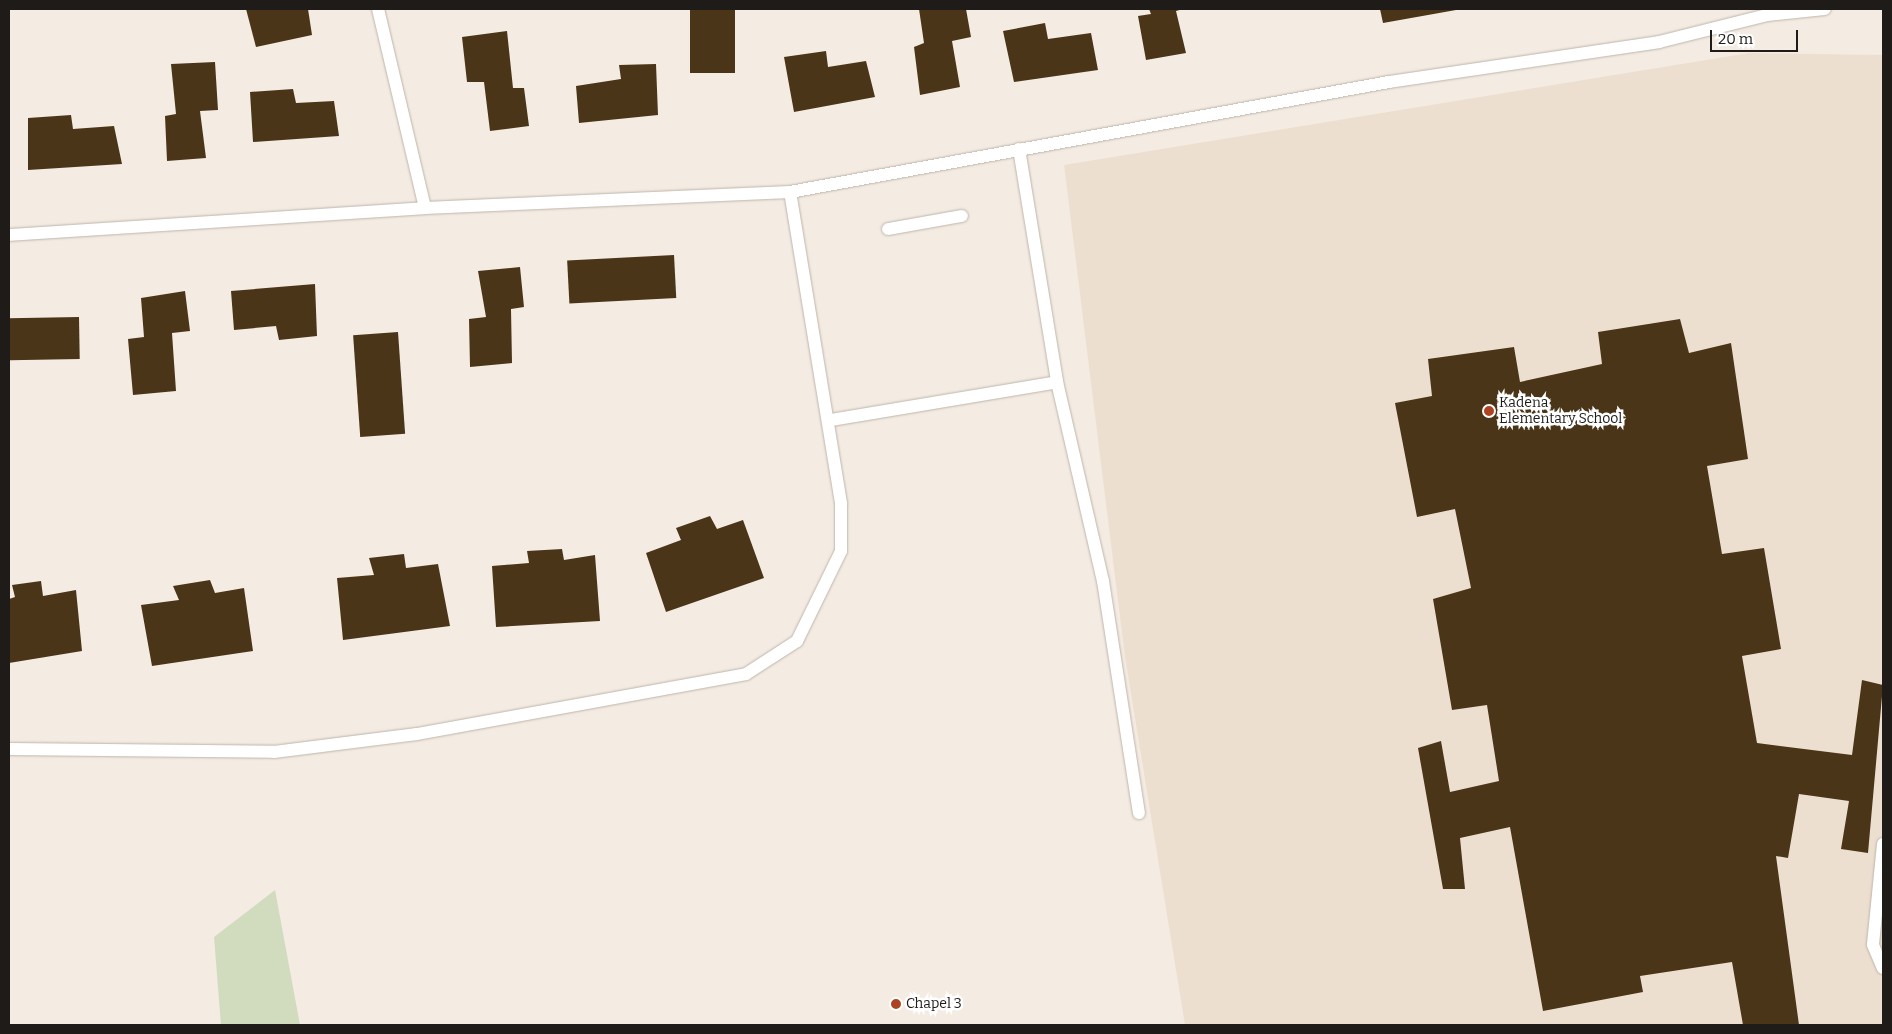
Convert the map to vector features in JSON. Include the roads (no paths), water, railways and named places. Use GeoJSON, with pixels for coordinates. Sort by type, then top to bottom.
{"type":"FeatureCollection","features":[{"type":"Feature","properties":{"kind":"lane"},"geometry":{"type":"LineString","coordinates":[[378,9],[425,208]]}},
{"type":"Feature","properties":{"kind":"lane"},"geometry":{"type":"LineString","coordinates":[[9,234],[425,208],[790,192],[1389,82],[1659,42],[1767,12],[1825,9]]}},
{"type":"Feature","properties":{"kind":"lane"},"geometry":{"type":"LineString","coordinates":[[1018,149],[1057,382],[1103,581],[1140,813]]}},
{"type":"Feature","properties":{"kind":"lane"},"geometry":{"type":"LineString","coordinates":[[9,750],[274,752],[417,734],[746,674],[797,641],[841,551],[831,420],[790,192]]}},
{"type":"Feature","properties":{"kind":"lane"},"geometry":{"type":"LineString","coordinates":[[888,230],[962,216]]}},
{"type":"Feature","properties":{"kind":"lane"},"geometry":{"type":"LineString","coordinates":[[831,420],[1057,382]]}},
{"type":"Feature","properties":{"kind":"lane"},"geometry":{"type":"LineString","coordinates":[[1883,844],[1873,945],[1883,968]]}},
{"type":"Feature","properties":{"kind":"place","name":"Kadena Elementary School"},"geometry":{"type":"Point","coordinates":[1489,411]}},
{"type":"Feature","properties":{"kind":"place","name":"Chapel 3"},"geometry":{"type":"Point","coordinates":[896,1004]}}]}
